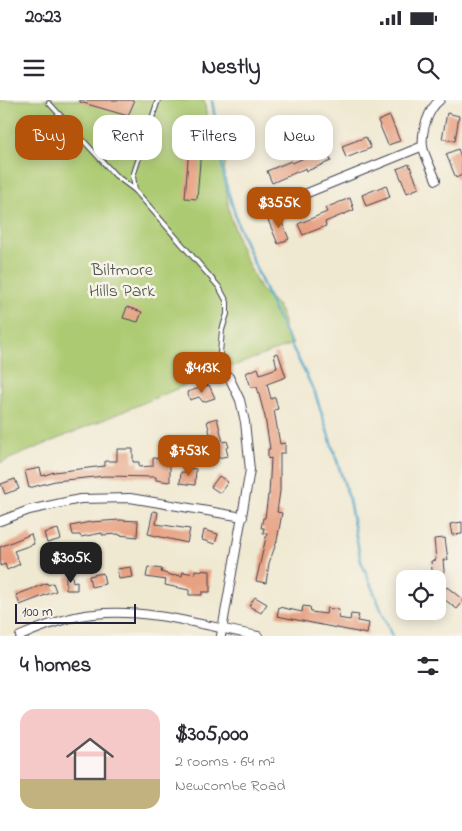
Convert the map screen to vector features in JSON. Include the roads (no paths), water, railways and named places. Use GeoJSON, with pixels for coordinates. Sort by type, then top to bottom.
{"type":"FeatureCollection","features":[{"type":"Feature","properties":{"kind":"street"},"geometry":{"type":"LineString","coordinates":[[436,180],[423,146],[425,124],[434,104],[440,100]]}},
{"type":"Feature","properties":{"kind":"street"},"geometry":{"type":"LineString","coordinates":[[290,200],[423,146]]}},
{"type":"Feature","properties":{"kind":"street"},"geometry":{"type":"LineString","coordinates":[[221,633],[250,470],[249,447],[240,400],[229,377]]}},
{"type":"Feature","properties":{"kind":"street"},"geometry":{"type":"LineString","coordinates":[[0,521],[29,510],[80,499],[130,498],[243,517]]}},
{"type":"Feature","properties":{"kind":"street"},"geometry":{"type":"LineString","coordinates":[[20,636],[69,618],[122,612],[182,620],[221,633],[258,636]]}},
{"type":"Feature","properties":{"kind":"lane"},"geometry":{"type":"LineString","coordinates":[[135,190],[133,176],[158,100]]}},
{"type":"Feature","properties":{"kind":"lane"},"geometry":{"type":"LineString","coordinates":[[48,103],[115,176],[135,190],[219,287],[227,302],[227,314],[222,330],[220,353],[229,377]]}},
{"type":"Feature","properties":{"kind":"waterway"},"geometry":{"type":"LineString","coordinates":[[212,100],[224,177],[239,228],[273,308],[315,393],[348,495],[361,561],[392,636]]}},
{"type":"Feature","properties":{"kind":"park label","name":"Biltmore Hills Park"},"geometry":{"type":"Point","coordinates":[122,279]}}]}
